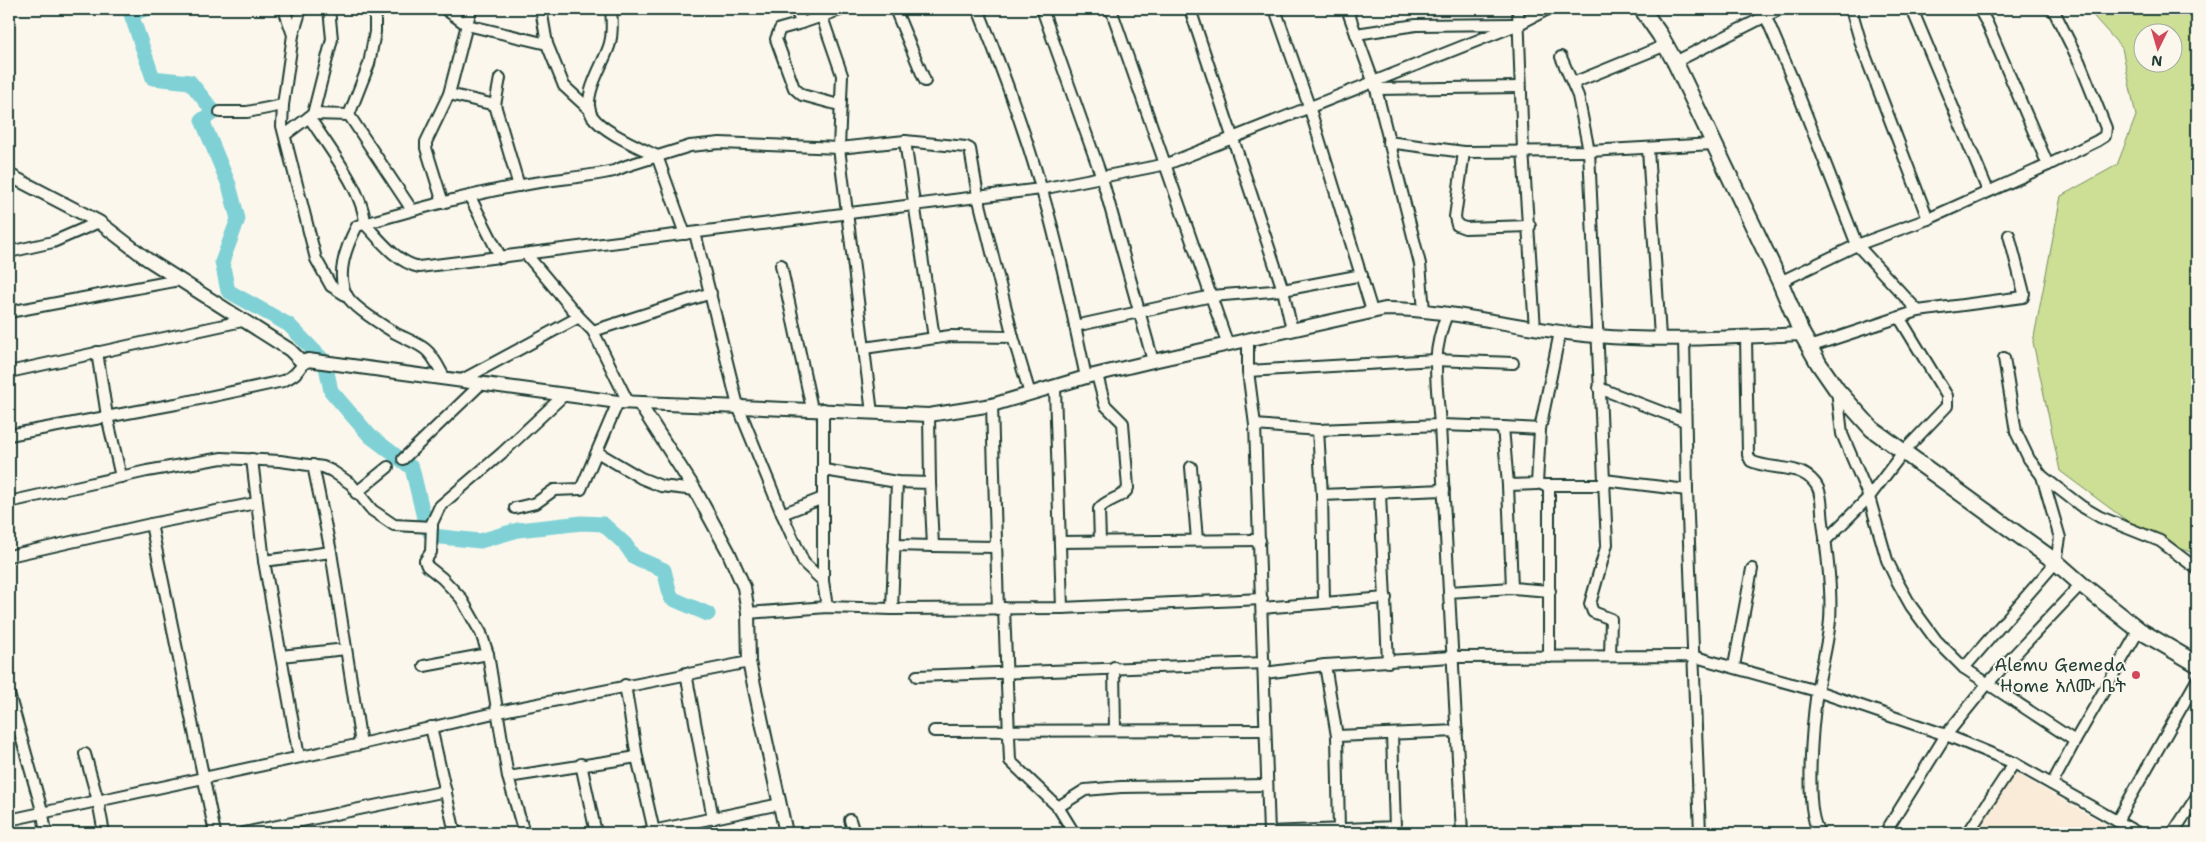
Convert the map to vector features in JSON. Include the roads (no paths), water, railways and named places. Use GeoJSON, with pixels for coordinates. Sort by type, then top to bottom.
{"type":"FeatureCollection","features":[{"type":"Feature","properties":{"kind":"main road"},"geometry":{"type":"LineString","coordinates":[[1642,9],[1675,62],[1806,340],[1818,364],[1836,390],[1872,429],[2056,562],[2139,630],[2197,664]]}},
{"type":"Feature","properties":{"kind":"street"},"geometry":{"type":"LineString","coordinates":[[284,9],[293,35]]}},
{"type":"Feature","properties":{"kind":"street"},"geometry":{"type":"LineString","coordinates":[[301,9],[293,35],[283,105],[282,126],[316,259],[331,286],[347,296],[381,325],[425,349],[444,378]]}},
{"type":"Feature","properties":{"kind":"street"},"geometry":{"type":"LineString","coordinates":[[329,9],[332,39],[311,116],[353,186],[365,211],[365,224],[406,264],[419,267],[1041,189],[1167,164],[1309,106],[1374,85],[1519,24],[1548,9]]}},
{"type":"Feature","properties":{"kind":"street"},"geometry":{"type":"LineString","coordinates":[[349,115],[369,64],[376,32],[375,9]]}},
{"type":"Feature","properties":{"kind":"street"},"geometry":{"type":"LineString","coordinates":[[445,9],[467,25],[548,44]]}},
{"type":"Feature","properties":{"kind":"street"},"geometry":{"type":"LineString","coordinates":[[443,203],[426,148],[426,142],[449,94],[471,9]]}},
{"type":"Feature","properties":{"kind":"street"},"geometry":{"type":"LineString","coordinates":[[541,9],[548,44],[564,86],[604,126],[657,156],[690,234],[711,293],[738,406],[804,563],[823,582]]}},
{"type":"Feature","properties":{"kind":"street"},"geometry":{"type":"LineString","coordinates":[[590,110],[594,81],[610,45],[612,32],[611,9]]}},
{"type":"Feature","properties":{"kind":"street"},"geometry":{"type":"LineString","coordinates":[[795,9],[802,23]]}},
{"type":"Feature","properties":{"kind":"street"},"geometry":{"type":"LineString","coordinates":[[839,105],[802,95],[794,88],[776,39],[776,34],[780,29],[843,9]]}},
{"type":"Feature","properties":{"kind":"street"},"geometry":{"type":"LineString","coordinates":[[895,9],[925,81]]}},
{"type":"Feature","properties":{"kind":"street"},"geometry":{"type":"LineString","coordinates":[[978,9],[1006,79],[1041,189],[1059,253],[1075,326],[1092,376],[1104,405],[1124,423],[1128,488],[1125,493],[1099,508],[1100,541]]}},
{"type":"Feature","properties":{"kind":"street"},"geometry":{"type":"LineString","coordinates":[[1042,9],[1102,178],[1152,361]]}},
{"type":"Feature","properties":{"kind":"street"},"geometry":{"type":"LineString","coordinates":[[1112,9],[1228,345]]}},
{"type":"Feature","properties":{"kind":"street"},"geometry":{"type":"LineString","coordinates":[[1190,9],[1283,290],[1292,330]]}},
{"type":"Feature","properties":{"kind":"street"},"geometry":{"type":"LineString","coordinates":[[1276,9],[1309,106],[1372,311]]}},
{"type":"Feature","properties":{"kind":"street"},"geometry":{"type":"LineString","coordinates":[[1347,9],[1374,85],[1420,264],[1424,311]]}},
{"type":"Feature","properties":{"kind":"street"},"geometry":{"type":"LineString","coordinates":[[1518,9],[1523,150],[1530,226],[1535,330]]}},
{"type":"Feature","properties":{"kind":"street"},"geometry":{"type":"LineString","coordinates":[[1675,62],[1763,13],[1780,9]]}},
{"type":"Feature","properties":{"kind":"street"},"geometry":{"type":"LineString","coordinates":[[1851,9],[1862,46],[1928,219]]}},
{"type":"Feature","properties":{"kind":"street"},"geometry":{"type":"LineString","coordinates":[[1912,9],[1988,191]]}},
{"type":"Feature","properties":{"kind":"street"},"geometry":{"type":"LineString","coordinates":[[1979,9],[1987,23],[2048,166]]}},
{"type":"Feature","properties":{"kind":"street"},"geometry":{"type":"LineString","coordinates":[[1780,282],[1858,245],[1928,219],[2048,166],[2105,136],[2106,128],[2080,63],[2053,9]]}},
{"type":"Feature","properties":{"kind":"street"},"geometry":{"type":"LineString","coordinates":[[1763,13],[1794,83],[1858,245],[1918,311]]}},
{"type":"Feature","properties":{"kind":"street"},"geometry":{"type":"LineString","coordinates":[[822,17],[842,75],[839,105],[839,148],[872,413]]}},
{"type":"Feature","properties":{"kind":"street"},"geometry":{"type":"LineString","coordinates":[[1356,34],[1416,25],[1519,24]]}},
{"type":"Feature","properties":{"kind":"street"},"geometry":{"type":"LineString","coordinates":[[1573,83],[1666,46]]}},
{"type":"Feature","properties":{"kind":"street"},"geometry":{"type":"LineString","coordinates":[[1561,57],[1584,114],[1589,151],[1607,544],[1590,604],[1593,612],[1611,619],[1610,656]]}},
{"type":"Feature","properties":{"kind":"street"},"geometry":{"type":"LineString","coordinates":[[500,78],[495,105],[519,186]]}},
{"type":"Feature","properties":{"kind":"street"},"geometry":{"type":"LineString","coordinates":[[1374,85],[1520,87]]}},
{"type":"Feature","properties":{"kind":"street"},"geometry":{"type":"LineString","coordinates":[[449,94],[495,105]]}},
{"type":"Feature","properties":{"kind":"street"},"geometry":{"type":"LineString","coordinates":[[220,112],[247,112],[283,105]]}},
{"type":"Feature","properties":{"kind":"street"},"geometry":{"type":"LineString","coordinates":[[285,135],[311,116],[349,115]]}},
{"type":"Feature","properties":{"kind":"street"},"geometry":{"type":"LineString","coordinates":[[349,115],[412,210]]}},
{"type":"Feature","properties":{"kind":"street"},"geometry":{"type":"LineString","coordinates":[[905,141],[934,338]]}},
{"type":"Feature","properties":{"kind":"street"},"geometry":{"type":"LineString","coordinates":[[347,296],[342,284],[342,270],[357,226],[412,210],[519,186],[614,171],[690,146],[720,143],[839,148],[905,141],[966,146],[970,149],[978,196],[1013,337],[1030,394]]}},
{"type":"Feature","properties":{"kind":"street"},"geometry":{"type":"LineString","coordinates":[[1388,142],[1464,152],[1523,150],[1589,151],[1713,144]]}},
{"type":"Feature","properties":{"kind":"street"},"geometry":{"type":"LineString","coordinates":[[1648,148],[1660,337]]}},
{"type":"Feature","properties":{"kind":"street"},"geometry":{"type":"LineString","coordinates":[[1464,152],[1455,217],[1457,226],[1465,228],[1530,226]]}},
{"type":"Feature","properties":{"kind":"street"},"geometry":{"type":"LineString","coordinates":[[9,175],[99,222],[146,259],[305,361],[628,402],[928,415],[992,405],[1152,361],[1385,309],[1424,311],[1535,330],[1597,337],[1684,338],[1746,336],[1806,340],[1918,311],[2023,298],[2024,293],[2009,235]]}},
{"type":"Feature","properties":{"kind":"street"},"geometry":{"type":"LineString","coordinates":[[470,196],[501,258]]}},
{"type":"Feature","properties":{"kind":"street"},"geometry":{"type":"LineString","coordinates":[[9,252],[53,242],[99,222]]}},
{"type":"Feature","properties":{"kind":"street"},"geometry":{"type":"LineString","coordinates":[[526,254],[593,331],[628,402],[695,490],[736,568],[744,586],[748,613],[749,662],[786,833]]}},
{"type":"Feature","properties":{"kind":"street"},"geometry":{"type":"LineString","coordinates":[[781,265],[817,409],[824,470],[823,582],[827,607]]}},
{"type":"Feature","properties":{"kind":"street"},"geometry":{"type":"LineString","coordinates":[[1075,326],[1139,310],[1212,296],[1283,290],[1362,275]]}},
{"type":"Feature","properties":{"kind":"street"},"geometry":{"type":"LineString","coordinates":[[9,312],[179,280]]}},
{"type":"Feature","properties":{"kind":"street"},"geometry":{"type":"LineString","coordinates":[[593,331],[711,293]]}},
{"type":"Feature","properties":{"kind":"street"},"geometry":{"type":"LineString","coordinates":[[1446,314],[1438,337],[1435,360],[1444,490],[1451,658],[1462,833]]}},
{"type":"Feature","properties":{"kind":"street"},"geometry":{"type":"LineString","coordinates":[[462,380],[579,317]]}},
{"type":"Feature","properties":{"kind":"street"},"geometry":{"type":"LineString","coordinates":[[1825,541],[1869,497],[1904,452],[1946,406],[1948,401],[1947,396],[1899,317]]}},
{"type":"Feature","properties":{"kind":"street"},"geometry":{"type":"LineString","coordinates":[[9,372],[242,321]]}},
{"type":"Feature","properties":{"kind":"street"},"geometry":{"type":"LineString","coordinates":[[1537,484],[1540,429],[1560,332]]}},
{"type":"Feature","properties":{"kind":"street"},"geometry":{"type":"LineString","coordinates":[[864,348],[950,336],[1013,337]]}},
{"type":"Feature","properties":{"kind":"street"},"geometry":{"type":"LineString","coordinates":[[1746,336],[1748,455],[1751,461],[1756,464],[1796,471],[1814,481],[1819,489],[1825,541],[1830,618],[1817,692],[1811,758],[1811,808],[1813,819],[1820,833]]}},
{"type":"Feature","properties":{"kind":"street"},"geometry":{"type":"LineString","coordinates":[[1684,338],[1692,656],[1700,833]]}},
{"type":"Feature","properties":{"kind":"street"},"geometry":{"type":"LineString","coordinates":[[1248,341],[1248,371],[1255,425],[1260,540],[1265,668],[1264,730],[1269,833],[1395,830],[1392,734]]}},
{"type":"Feature","properties":{"kind":"street"},"geometry":{"type":"LineString","coordinates":[[96,352],[107,416],[121,477]]}},
{"type":"Feature","properties":{"kind":"street"},"geometry":{"type":"LineString","coordinates":[[2004,358],[2016,432],[2029,459],[2042,476],[2081,506],[2100,517],[2160,541],[2197,569]]}},
{"type":"Feature","properties":{"kind":"street"},"geometry":{"type":"LineString","coordinates":[[1248,371],[1435,360],[1513,362]]}},
{"type":"Feature","properties":{"kind":"street"},"geometry":{"type":"LineString","coordinates":[[9,435],[176,404],[283,381],[293,376],[305,361]]}},
{"type":"Feature","properties":{"kind":"street"},"geometry":{"type":"LineString","coordinates":[[403,459],[482,383]]}},
{"type":"Feature","properties":{"kind":"street"},"geometry":{"type":"LineString","coordinates":[[1055,388],[1054,412],[1062,608]]}},
{"type":"Feature","properties":{"kind":"street"},"geometry":{"type":"LineString","coordinates":[[1599,388],[1685,421]]}},
{"type":"Feature","properties":{"kind":"street"},"geometry":{"type":"LineString","coordinates":[[1836,390],[1842,434],[1869,497],[1887,560],[1911,606],[1936,640],[1964,668],[2075,741]]}},
{"type":"Feature","properties":{"kind":"street"},"geometry":{"type":"LineString","coordinates":[[524,833],[508,777],[488,654],[481,633],[461,598],[427,566],[425,561],[431,552],[434,516],[440,506],[502,453],[564,395]]}},
{"type":"Feature","properties":{"kind":"street"},"geometry":{"type":"LineString","coordinates":[[515,508],[536,503],[554,490],[581,489],[597,452],[628,402]]}},
{"type":"Feature","properties":{"kind":"street"},"geometry":{"type":"LineString","coordinates":[[992,405],[995,548],[1010,732],[1010,761],[1058,807],[1074,833]]}},
{"type":"Feature","properties":{"kind":"street"},"geometry":{"type":"LineString","coordinates":[[928,415],[933,546]]}},
{"type":"Feature","properties":{"kind":"street"},"geometry":{"type":"LineString","coordinates":[[1255,425],[1318,430],[1440,425],[1540,429]]}},
{"type":"Feature","properties":{"kind":"street"},"geometry":{"type":"LineString","coordinates":[[1503,427],[1508,485],[1512,588]]}},
{"type":"Feature","properties":{"kind":"street"},"geometry":{"type":"LineString","coordinates":[[1318,430],[1322,495],[1324,601]]}},
{"type":"Feature","properties":{"kind":"street"},"geometry":{"type":"LineString","coordinates":[[597,452],[642,478],[661,486],[695,490]]}},
{"type":"Feature","properties":{"kind":"street"},"geometry":{"type":"LineString","coordinates":[[9,502],[121,477],[222,458],[252,459],[313,465],[332,471],[351,484],[356,493],[372,510],[394,525],[432,527]]}},
{"type":"Feature","properties":{"kind":"street"},"geometry":{"type":"LineString","coordinates":[[252,459],[264,561],[299,757]]}},
{"type":"Feature","properties":{"kind":"street"},"geometry":{"type":"LineString","coordinates":[[313,465],[331,552],[361,744]]}},
{"type":"Feature","properties":{"kind":"street"},"geometry":{"type":"LineString","coordinates":[[356,493],[388,467]]}},
{"type":"Feature","properties":{"kind":"street"},"geometry":{"type":"LineString","coordinates":[[1191,467],[1197,540]]}},
{"type":"Feature","properties":{"kind":"street"},"geometry":{"type":"LineString","coordinates":[[824,470],[897,482],[930,483]]}},
{"type":"Feature","properties":{"kind":"street"},"geometry":{"type":"LineString","coordinates":[[1964,668],[2056,562],[2060,538],[2042,476]]}},
{"type":"Feature","properties":{"kind":"street"},"geometry":{"type":"LineString","coordinates":[[892,609],[897,482]]}},
{"type":"Feature","properties":{"kind":"street"},"geometry":{"type":"LineString","coordinates":[[1508,485],[1604,482],[1687,490]]}},
{"type":"Feature","properties":{"kind":"street"},"geometry":{"type":"LineString","coordinates":[[1549,485],[1549,657]]}},
{"type":"Feature","properties":{"kind":"street"},"geometry":{"type":"LineString","coordinates":[[1322,495],[1444,490]]}},
{"type":"Feature","properties":{"kind":"street"},"geometry":{"type":"LineString","coordinates":[[1380,494],[1388,662]]}},
{"type":"Feature","properties":{"kind":"street"},"geometry":{"type":"LineString","coordinates":[[782,514],[824,498]]}},
{"type":"Feature","properties":{"kind":"street"},"geometry":{"type":"LineString","coordinates":[[9,556],[150,524],[256,503]]}},
{"type":"Feature","properties":{"kind":"street"},"geometry":{"type":"LineString","coordinates":[[150,524],[215,833]]}},
{"type":"Feature","properties":{"kind":"street"},"geometry":{"type":"LineString","coordinates":[[1060,542],[1260,540]]}},
{"type":"Feature","properties":{"kind":"street"},"geometry":{"type":"LineString","coordinates":[[894,545],[995,548]]}},
{"type":"Feature","properties":{"kind":"street"},"geometry":{"type":"LineString","coordinates":[[264,561],[331,552]]}},
{"type":"Feature","properties":{"kind":"street"},"geometry":{"type":"LineString","coordinates":[[1734,666],[1752,569]]}},
{"type":"Feature","properties":{"kind":"street"},"geometry":{"type":"LineString","coordinates":[[1885,833],[1946,735],[1988,683],[2081,584]]}},
{"type":"Feature","properties":{"kind":"street"},"geometry":{"type":"LineString","coordinates":[[1449,592],[1512,588],[1550,591]]}},
{"type":"Feature","properties":{"kind":"street"},"geometry":{"type":"LineString","coordinates":[[748,613],[827,607],[892,609],[1062,608],[1386,598]]}},
{"type":"Feature","properties":{"kind":"street"},"geometry":{"type":"LineString","coordinates":[[2052,784],[2139,630]]}},
{"type":"Feature","properties":{"kind":"street"},"geometry":{"type":"LineString","coordinates":[[281,656],[346,649]]}},
{"type":"Feature","properties":{"kind":"street"},"geometry":{"type":"LineString","coordinates":[[424,666],[488,654]]}},
{"type":"Feature","properties":{"kind":"street"},"geometry":{"type":"LineString","coordinates":[[917,676],[1114,667],[1265,668],[1451,658],[1692,656],[1734,666],[1946,735],[2014,763],[2138,833]]}},
{"type":"Feature","properties":{"kind":"street"},"geometry":{"type":"LineString","coordinates":[[9,820],[361,744],[498,712],[625,685],[749,662]]}},
{"type":"Feature","properties":{"kind":"street"},"geometry":{"type":"LineString","coordinates":[[1325,665],[1337,736],[1339,830]]}},
{"type":"Feature","properties":{"kind":"street"},"geometry":{"type":"LineString","coordinates":[[1114,667],[1115,730]]}},
{"type":"Feature","properties":{"kind":"street"},"geometry":{"type":"LineString","coordinates":[[686,673],[713,819]]}},
{"type":"Feature","properties":{"kind":"street"},"geometry":{"type":"LineString","coordinates":[[2117,821],[2197,680]]}},
{"type":"Feature","properties":{"kind":"street"},"geometry":{"type":"LineString","coordinates":[[625,685],[637,757],[654,831]]}},
{"type":"Feature","properties":{"kind":"street"},"geometry":{"type":"LineString","coordinates":[[9,694],[43,814],[46,833]]}},
{"type":"Feature","properties":{"kind":"street"},"geometry":{"type":"LineString","coordinates":[[431,727],[455,833]]}},
{"type":"Feature","properties":{"kind":"street"},"geometry":{"type":"LineString","coordinates":[[934,732],[1264,730]]}},
{"type":"Feature","properties":{"kind":"street"},"geometry":{"type":"LineString","coordinates":[[1337,736],[1457,731]]}},
{"type":"Feature","properties":{"kind":"street"},"geometry":{"type":"LineString","coordinates":[[85,754],[98,801],[104,833]]}},
{"type":"Feature","properties":{"kind":"street"},"geometry":{"type":"LineString","coordinates":[[508,777],[581,764],[637,757]]}},
{"type":"Feature","properties":{"kind":"street"},"geometry":{"type":"LineString","coordinates":[[1968,833],[2014,763]]}},
{"type":"Feature","properties":{"kind":"street"},"geometry":{"type":"LineString","coordinates":[[581,764],[596,833]]}},
{"type":"Feature","properties":{"kind":"street"},"geometry":{"type":"LineString","coordinates":[[1058,807],[1085,790],[1121,787],[1267,785]]}},
{"type":"Feature","properties":{"kind":"street"},"geometry":{"type":"LineString","coordinates":[[244,833],[446,791]]}},
{"type":"Feature","properties":{"kind":"street"},"geometry":{"type":"LineString","coordinates":[[2173,833],[2197,796]]}},
{"type":"Feature","properties":{"kind":"street"},"geometry":{"type":"LineString","coordinates":[[643,833],[780,804]]}},
{"type":"Feature","properties":{"kind":"street"},"geometry":{"type":"LineString","coordinates":[[850,820],[854,833]]}},
{"type":"Feature","properties":{"kind":"waterway"},"geometry":{"type":"LineString","coordinates":[[146,9],[131,14],[153,78],[190,82],[214,112],[202,120],[229,185],[238,219],[222,262],[228,291],[289,325],[325,362],[331,391],[370,436],[412,468],[426,526],[432,536],[480,541],[518,530],[582,523],[603,524],[625,544],[634,557],[664,570],[671,598],[708,614]]}},
{"type":"Feature","properties":{"kind":"place","name":"Alemu Gemeda Home አለሙ ቤት"},"geometry":{"type":"Point","coordinates":[2136,675]}}]}
